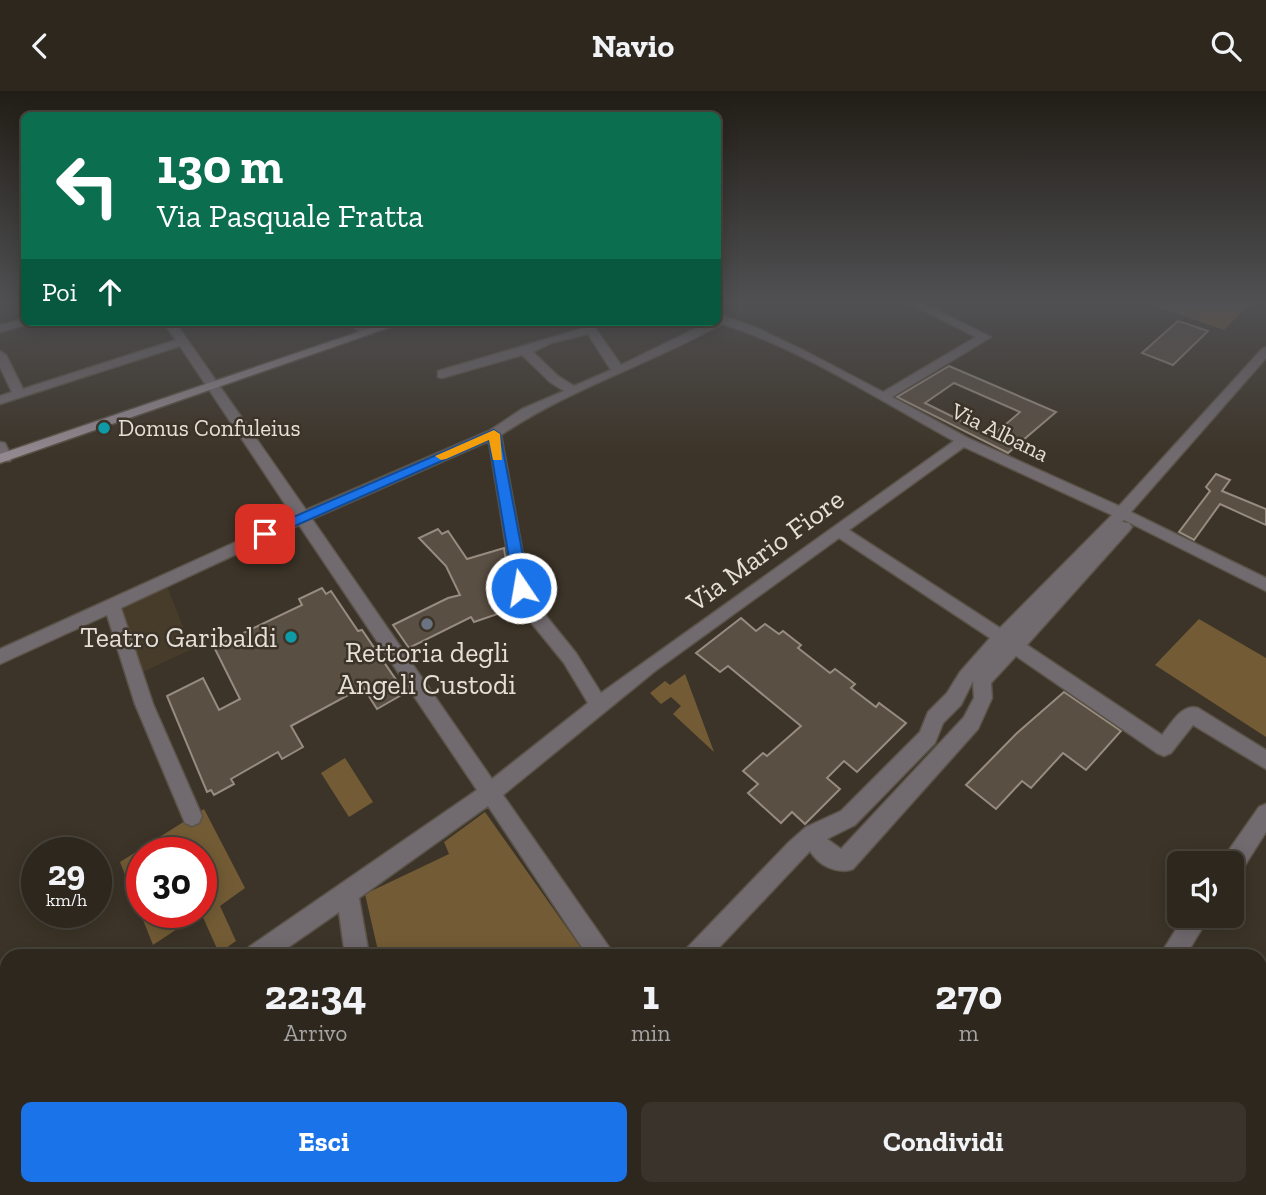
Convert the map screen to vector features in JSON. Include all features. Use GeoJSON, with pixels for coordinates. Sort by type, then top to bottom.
{"type":"FeatureCollection","features":[{"type":"Feature","properties":{"kind":"main road"},"geometry":{"type":"LineString","coordinates":[[2,454],[308,353]]}},
{"type":"Feature","properties":{"kind":"street"},"geometry":{"type":"LineString","coordinates":[[0,400],[149,353]]}},
{"type":"Feature","properties":{"kind":"street"},"geometry":{"type":"LineString","coordinates":[[189,353],[597,949]]}},
{"type":"Feature","properties":{"kind":"street"},"geometry":{"type":"LineString","coordinates":[[442,374],[518,353]]}},
{"type":"Feature","properties":{"kind":"street"},"geometry":{"type":"LineString","coordinates":[[527,353],[554,379],[571,390]]}},
{"type":"Feature","properties":{"kind":"street"},"geometry":{"type":"LineString","coordinates":[[606,353],[617,369]]}},
{"type":"Feature","properties":{"kind":"street"},"geometry":{"type":"LineString","coordinates":[[0,657],[300,517],[494,434],[527,412],[571,390],[657,353]]}},
{"type":"Feature","properties":{"kind":"street","name":"Via Albana"},"geometry":{"type":"LineString","coordinates":[[798,353],[963,441],[1126,516],[1266,585]]}},
{"type":"Feature","properties":{"kind":"street"},"geometry":{"type":"LineString","coordinates":[[882,398],[959,353]]}},
{"type":"Feature","properties":{"kind":"street"},"geometry":{"type":"LineString","coordinates":[[0,355],[19,394]]}},
{"type":"Feature","properties":{"kind":"street"},"geometry":{"type":"LineString","coordinates":[[814,834],[818,849],[829,858],[845,860],[965,730],[979,708],[984,678],[1265,356]]}},
{"type":"Feature","properties":{"kind":"street"},"geometry":{"type":"LineString","coordinates":[[494,434],[521,588],[531,610],[570,658],[599,705]]}},
{"type":"Feature","properties":{"kind":"street","name":"Via Mario Fiore"},"geometry":{"type":"LineString","coordinates":[[266,949],[490,793],[599,705],[963,441]]}},
{"type":"Feature","properties":{"kind":"street"},"geometry":{"type":"LineString","coordinates":[[838,530],[1164,747],[1191,714],[1266,760]]}},
{"type":"Feature","properties":{"kind":"street"},"geometry":{"type":"LineString","coordinates":[[112,605],[144,704],[192,816]]}},
{"type":"Feature","properties":{"kind":"street"},"geometry":{"type":"LineString","coordinates":[[702,949],[814,834],[848,818],[928,737],[935,718],[955,696],[967,677],[1012,645]]}},
{"type":"Feature","properties":{"kind":"street"},"geometry":{"type":"LineString","coordinates":[[955,696],[967,705],[979,708]]}},
{"type":"Feature","properties":{"kind":"street"},"geometry":{"type":"LineString","coordinates":[[1241,851],[1266,814]]}},
{"type":"Feature","properties":{"kind":"street"},"geometry":{"type":"LineString","coordinates":[[346,893],[355,949]]}},
{"type":"Feature","properties":{"kind":"street"},"geometry":{"type":"LineString","coordinates":[[1176,949],[1190,928]]}},
{"type":"Feature","properties":{"kind":"shaded area"},"geometry":{"type":"Polygon","coordinates":[[[166,584],[192,649],[143,672],[119,606],[166,584]]]}},
{"type":"Feature","properties":{"kind":"shaded area"},"geometry":{"type":"Polygon","coordinates":[[[1199,619],[1266,658],[1266,737],[1155,665],[1199,619]]]}},
{"type":"Feature","properties":{"kind":"shaded area"},"geometry":{"type":"Polygon","coordinates":[[[685,674],[714,752],[673,714],[681,706],[671,697],[661,704],[650,693],[665,681],[670,685],[685,674]]]}},
{"type":"Feature","properties":{"kind":"shaded area"},"geometry":{"type":"Polygon","coordinates":[[[345,758],[373,802],[349,817],[321,773],[345,758]]]}},
{"type":"Feature","properties":{"kind":"shaded area"},"geometry":{"type":"Polygon","coordinates":[[[204,809],[245,888],[220,906],[236,941],[225,949],[217,949],[208,928],[217,928],[217,837],[160,837],[204,809]]]}},
{"type":"Feature","properties":{"kind":"shaded area"},"geometry":{"type":"Polygon","coordinates":[[[485,812],[582,949],[378,949],[365,894],[449,854],[444,842],[485,812]]]}},
{"type":"Feature","properties":{"kind":"shaded area"},"geometry":{"type":"Polygon","coordinates":[[[126,858],[126,877],[120,862],[126,858]]]}},
{"type":"Feature","properties":{"kind":"shaded area"},"geometry":{"type":"Polygon","coordinates":[[[146,928],[178,928],[153,945],[146,928]]]}},
{"type":"Feature","properties":{"kind":"building"},"geometry":{"type":"Polygon","coordinates":[[[1143,353],[1186,353],[1173,365],[1143,353]]]}},
{"type":"Feature","properties":{"kind":"building"},"geometry":{"type":"Polygon","coordinates":[[[949,366],[1056,412],[1008,453],[897,397],[949,366]],[[954,383],[925,403],[992,436],[1020,412],[954,383]]]}},
{"type":"Feature","properties":{"kind":"building"},"geometry":{"type":"Polygon","coordinates":[[[1216,474],[1230,480],[1222,491],[1266,509],[1266,525],[1220,504],[1194,540],[1179,532],[1210,491],[1206,487],[1216,474]]]}},
{"type":"Feature","properties":{"kind":"building"},"geometry":{"type":"Polygon","coordinates":[[[438,529],[442,534],[448,531],[467,559],[504,548],[510,588],[518,607],[474,622],[471,617],[409,648],[393,625],[448,598],[460,595],[446,566],[419,538],[438,529]]]}},
{"type":"Feature","properties":{"kind":"building"},"geometry":{"type":"Polygon","coordinates":[[[322,588],[326,594],[331,591],[358,631],[362,630],[405,693],[377,709],[363,687],[291,726],[303,747],[282,759],[278,752],[231,779],[234,784],[214,795],[211,790],[207,792],[167,696],[203,678],[219,710],[240,699],[214,647],[302,605],[299,599],[322,588]]]}},
{"type":"Feature","properties":{"kind":"building"},"geometry":{"type":"Polygon","coordinates":[[[741,618],[756,631],[765,624],[779,634],[783,631],[801,645],[798,648],[830,673],[835,669],[855,684],[851,688],[876,707],[879,703],[906,723],[857,772],[844,761],[827,778],[840,789],[805,824],[792,812],[781,823],[748,793],[758,784],[743,771],[763,753],[767,756],[801,726],[728,666],[720,672],[696,653],[741,618]]]}},
{"type":"Feature","properties":{"kind":"building"},"geometry":{"type":"Polygon","coordinates":[[[1064,692],[1121,731],[1086,770],[1063,753],[1031,788],[1022,781],[996,809],[966,785],[1017,733],[1064,692]]]}},
{"type":"Feature","properties":{"kind":"slow traffic"},"geometry":{"type":"LineString","coordinates":[[441,456],[494,434],[498,458]]}},
{"type":"Feature","properties":{"kind":"place","name":"Domus Confuleius"},"geometry":{"type":"Point","coordinates":[104,428]}},
{"type":"Feature","properties":{"kind":"place","name":"Rettoria degli Angeli Custodi"},"geometry":{"type":"Point","coordinates":[427,624]}},
{"type":"Feature","properties":{"kind":"place","name":"Teatro Garibaldi"},"geometry":{"type":"Point","coordinates":[291,637]}},
{"type":"Feature","properties":{"kind":"route"},"geometry":{"type":"LineString","coordinates":[[265,534],[494,434],[521,588]]}}]}
